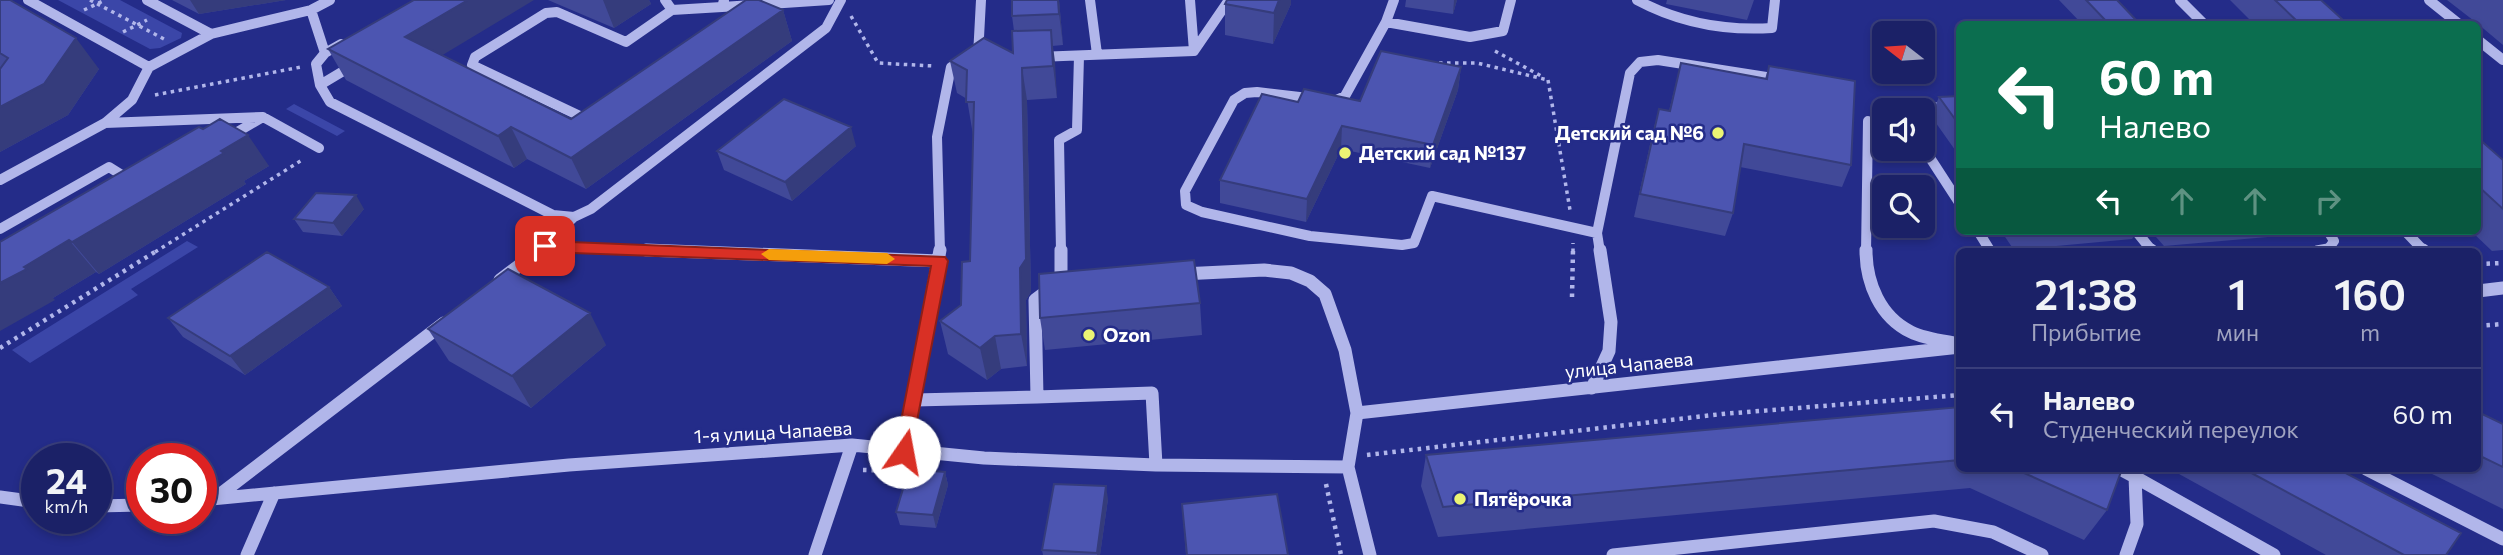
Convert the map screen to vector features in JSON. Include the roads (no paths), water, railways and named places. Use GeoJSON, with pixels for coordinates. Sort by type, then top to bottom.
{"type":"FeatureCollection","features":[{"type":"Feature","properties":{"kind":"street"},"geometry":{"type":"LineString","coordinates":[[28,0],[149,67]]}},
{"type":"Feature","properties":{"kind":"street"},"geometry":{"type":"LineString","coordinates":[[147,0],[211,34]]}},
{"type":"Feature","properties":{"kind":"street"},"geometry":{"type":"LineString","coordinates":[[0,180],[105,123],[132,100],[149,67],[182,49],[211,34],[311,10],[330,0]]}},
{"type":"Feature","properties":{"kind":"street"},"geometry":{"type":"LineString","coordinates":[[665,0],[672,10]]}},
{"type":"Feature","properties":{"kind":"street"},"geometry":{"type":"LineString","coordinates":[[606,107],[595,115],[582,117],[472,65],[475,57],[546,13],[557,12],[626,42],[672,10],[723,3],[829,0]]}},
{"type":"Feature","properties":{"kind":"street"},"geometry":{"type":"LineString","coordinates":[[978,56],[981,0]]}},
{"type":"Feature","properties":{"kind":"street"},"geometry":{"type":"LineString","coordinates":[[1090,0],[1097,54]]}},
{"type":"Feature","properties":{"kind":"street"},"geometry":{"type":"LineString","coordinates":[[1191,0],[1194,51]]}},
{"type":"Feature","properties":{"kind":"street"},"geometry":{"type":"LineString","coordinates":[[1194,51],[1229,0]]}},
{"type":"Feature","properties":{"kind":"street"},"geometry":{"type":"LineString","coordinates":[[1394,0],[1386,22],[1345,96],[1334,101],[1257,92],[1245,93],[1234,100],[1185,191],[1186,205],[1202,212],[1310,236],[1402,246],[1413,243],[1432,196],[1597,233]]}},
{"type":"Feature","properties":{"kind":"street"},"geometry":{"type":"LineString","coordinates":[[1386,22],[1470,37],[1503,32],[1511,0]]}},
{"type":"Feature","properties":{"kind":"street"},"geometry":{"type":"LineString","coordinates":[[1637,0],[1658,13],[1753,30],[1772,27],[1775,0]]}},
{"type":"Feature","properties":{"kind":"street"},"geometry":{"type":"LineString","coordinates":[[2180,0],[2201,21]]}},
{"type":"Feature","properties":{"kind":"street"},"geometry":{"type":"LineString","coordinates":[[2429,0],[2455,21]]}},
{"type":"Feature","properties":{"kind":"street"},"geometry":{"type":"LineString","coordinates":[[726,20],[737,4]]}},
{"type":"Feature","properties":{"kind":"street"},"geometry":{"type":"LineString","coordinates":[[490,288],[545,246],[574,217],[591,209],[826,28],[845,5]]}},
{"type":"Feature","properties":{"kind":"street"},"geometry":{"type":"LineString","coordinates":[[311,10],[325,53]]}},
{"type":"Feature","properties":{"kind":"street"},"geometry":{"type":"LineString","coordinates":[[348,40],[325,53],[316,64],[320,85],[330,102],[552,215],[574,217]]}},
{"type":"Feature","properties":{"kind":"street"},"geometry":{"type":"LineString","coordinates":[[2481,42],[2503,60]]}},
{"type":"Feature","properties":{"kind":"street"},"geometry":{"type":"LineString","coordinates":[[1018,57],[1194,51]]}},
{"type":"Feature","properties":{"kind":"street"},"geometry":{"type":"LineString","coordinates":[[904,452],[940,261],[937,136],[951,67],[978,56],[992,56]]}},
{"type":"Feature","properties":{"kind":"street"},"geometry":{"type":"LineString","coordinates":[[1037,397],[1035,300],[1068,279],[1059,141],[1077,130],[1079,56]]}},
{"type":"Feature","properties":{"kind":"street"},"geometry":{"type":"LineString","coordinates":[[320,85],[362,60]]}},
{"type":"Feature","properties":{"kind":"street"},"geometry":{"type":"LineString","coordinates":[[1592,388],[1609,351],[1611,322],[1597,233],[1630,73],[1640,62],[1658,60],[1793,82]]}},
{"type":"Feature","properties":{"kind":"street"},"geometry":{"type":"LineString","coordinates":[[1935,108],[1956,105]]}},
{"type":"Feature","properties":{"kind":"street"},"geometry":{"type":"LineString","coordinates":[[105,123],[263,117],[319,148]]}},
{"type":"Feature","properties":{"kind":"street"},"geometry":{"type":"LineString","coordinates":[[215,145],[263,117]]}},
{"type":"Feature","properties":{"kind":"street"},"geometry":{"type":"LineString","coordinates":[[1868,121],[1866,269],[1873,293],[1897,324],[1914,334],[1956,345]]}},
{"type":"Feature","properties":{"kind":"street"},"geometry":{"type":"LineString","coordinates":[[1932,161],[1956,198]]}},
{"type":"Feature","properties":{"kind":"street"},"geometry":{"type":"LineString","coordinates":[[0,229],[109,167],[142,187],[130,194]]}},
{"type":"Feature","properties":{"kind":"street"},"geometry":{"type":"LineString","coordinates":[[2408,235],[2421,248]]}},
{"type":"Feature","properties":{"kind":"street"},"geometry":{"type":"LineString","coordinates":[[545,246],[940,261]]}},
{"type":"Feature","properties":{"kind":"street"},"geometry":{"type":"LineString","coordinates":[[1169,274],[1264,270],[1291,273],[1310,281],[1325,294],[1338,329],[1357,413],[1349,462],[1370,555]]}},
{"type":"Feature","properties":{"kind":"street"},"geometry":{"type":"LineString","coordinates":[[2481,291],[2503,288]]}},
{"type":"Feature","properties":{"kind":"street"},"geometry":{"type":"LineString","coordinates":[[217,493],[456,314]]}},
{"type":"Feature","properties":{"kind":"street","name":"улица Чапаева"},"geometry":{"type":"LineString","coordinates":[[1357,413],[1956,346]]}},
{"type":"Feature","properties":{"kind":"street"},"geometry":{"type":"LineString","coordinates":[[915,400],[1152,393],[1156,465]]}},
{"type":"Feature","properties":{"kind":"street"},"geometry":{"type":"LineString","coordinates":[[815,555],[852,445]]}},
{"type":"Feature","properties":{"kind":"street","name":"1-я улица Чапаева"},"geometry":{"type":"LineString","coordinates":[[217,499],[569,465],[852,445],[904,452],[1156,465],[1323,467],[1349,462]]}},
{"type":"Feature","properties":{"kind":"street"},"geometry":{"type":"LineString","coordinates":[[2126,472],[2274,555]]}},
{"type":"Feature","properties":{"kind":"street"},"geometry":{"type":"LineString","coordinates":[[2372,472],[2503,539]]}},
{"type":"Feature","properties":{"kind":"street"},"geometry":{"type":"LineString","coordinates":[[2126,555],[2137,524],[2135,477]]}},
{"type":"Feature","properties":{"kind":"street"},"geometry":{"type":"LineString","coordinates":[[247,555],[274,493]]}},
{"type":"Feature","properties":{"kind":"street"},"geometry":{"type":"LineString","coordinates":[[0,497],[21,500]]}},
{"type":"Feature","properties":{"kind":"street"},"geometry":{"type":"LineString","coordinates":[[1613,555],[1934,521],[1993,532],[2042,555]]}},
{"type":"Feature","properties":{"kind":"place","name":"Детский сад №6"},"geometry":{"type":"Point","coordinates":[1718,133]}},
{"type":"Feature","properties":{"kind":"place","name":"Детский сад №137"},"geometry":{"type":"Point","coordinates":[1345,153]}},
{"type":"Feature","properties":{"kind":"place","name":"Ozon"},"geometry":{"type":"Point","coordinates":[1089,335]}},
{"type":"Feature","properties":{"kind":"place","name":"Пятёрочка"},"geometry":{"type":"Point","coordinates":[1460,499]}}]}
